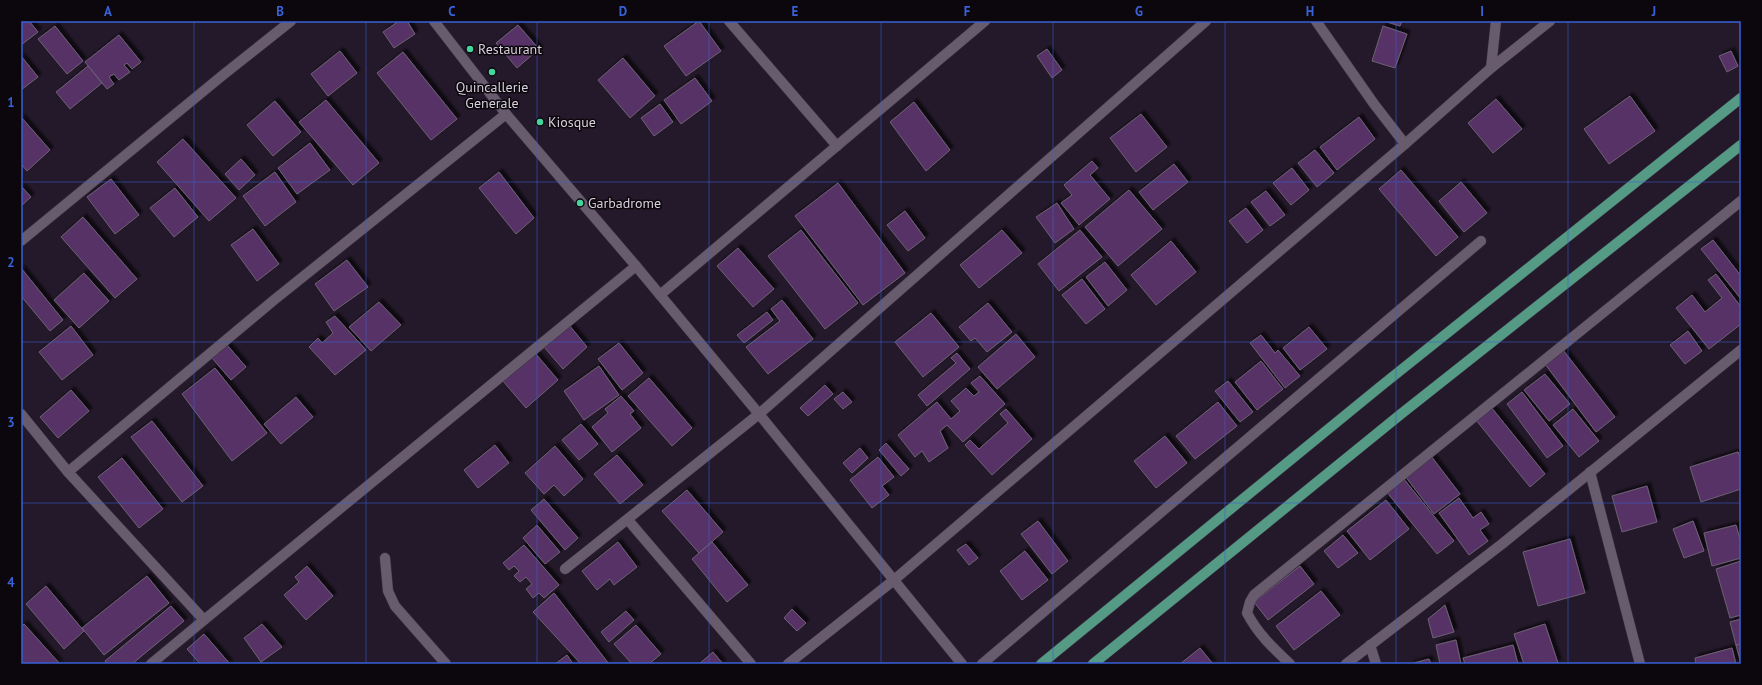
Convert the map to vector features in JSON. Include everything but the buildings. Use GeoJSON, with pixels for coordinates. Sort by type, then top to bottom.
{"type":"FeatureCollection","features":[{"type":"Feature","properties":{"kind":"main road"},"geometry":{"type":"LineString","coordinates":[[1041,664],[1381,386],[1741,98]]}},
{"type":"Feature","properties":{"kind":"main road"},"geometry":{"type":"LineString","coordinates":[[1093,664],[1407,410],[1741,145]]}},
{"type":"Feature","properties":{"kind":"street"},"geometry":{"type":"LineString","coordinates":[[21,241],[290,21]]}},
{"type":"Feature","properties":{"kind":"street"},"geometry":{"type":"LineString","coordinates":[[434,21],[506,114],[636,266],[759,414],[962,664]]}},
{"type":"Feature","properties":{"kind":"street"},"geometry":{"type":"LineString","coordinates":[[729,21],[837,146]]}},
{"type":"Feature","properties":{"kind":"street"},"geometry":{"type":"LineString","coordinates":[[660,295],[985,21]]}},
{"type":"Feature","properties":{"kind":"street"},"geometry":{"type":"LineString","coordinates":[[565,569],[759,414],[1206,21]]}},
{"type":"Feature","properties":{"kind":"street"},"geometry":{"type":"LineString","coordinates":[[1316,21],[1374,104],[1405,144]]}},
{"type":"Feature","properties":{"kind":"street"},"geometry":{"type":"LineString","coordinates":[[1492,68],[1496,21]]}},
{"type":"Feature","properties":{"kind":"street"},"geometry":{"type":"LineString","coordinates":[[788,664],[894,580],[1492,68],[1550,21]]}},
{"type":"Feature","properties":{"kind":"street"},"geometry":{"type":"LineString","coordinates":[[68,472],[274,300],[506,114]]}},
{"type":"Feature","properties":{"kind":"street"},"geometry":{"type":"LineString","coordinates":[[1290,664],[1267,643],[1254,627],[1247,613],[1254,595],[1741,202]]}},
{"type":"Feature","properties":{"kind":"street"},"geometry":{"type":"LineString","coordinates":[[982,664],[1482,241]]}},
{"type":"Feature","properties":{"kind":"street"},"geometry":{"type":"LineString","coordinates":[[152,664],[636,266]]}},
{"type":"Feature","properties":{"kind":"street"},"geometry":{"type":"LineString","coordinates":[[1346,664],[1502,544],[1741,350]]}},
{"type":"Feature","properties":{"kind":"street"},"geometry":{"type":"LineString","coordinates":[[21,414],[68,472],[204,620]]}},
{"type":"Feature","properties":{"kind":"street"},"geometry":{"type":"LineString","coordinates":[[1590,472],[1640,664]]}},
{"type":"Feature","properties":{"kind":"street"},"geometry":{"type":"LineString","coordinates":[[628,520],[751,664]]}},
{"type":"Feature","properties":{"kind":"street"},"geometry":{"type":"LineString","coordinates":[[385,558],[388,591],[395,606],[446,664]]}},
{"type":"Feature","properties":{"kind":"street"},"geometry":{"type":"LineString","coordinates":[[1370,645],[1376,664]]}},
{"type":"Feature","properties":{"kind":"place","name":"Restaurant"},"geometry":{"type":"Point","coordinates":[470,49]}},
{"type":"Feature","properties":{"kind":"place","name":"Quincallerie Generale"},"geometry":{"type":"Point","coordinates":[492,72]}},
{"type":"Feature","properties":{"kind":"place","name":"Kiosque"},"geometry":{"type":"Point","coordinates":[540,122]}},
{"type":"Feature","properties":{"kind":"place","name":"Garbadrome"},"geometry":{"type":"Point","coordinates":[580,203]}}]}
